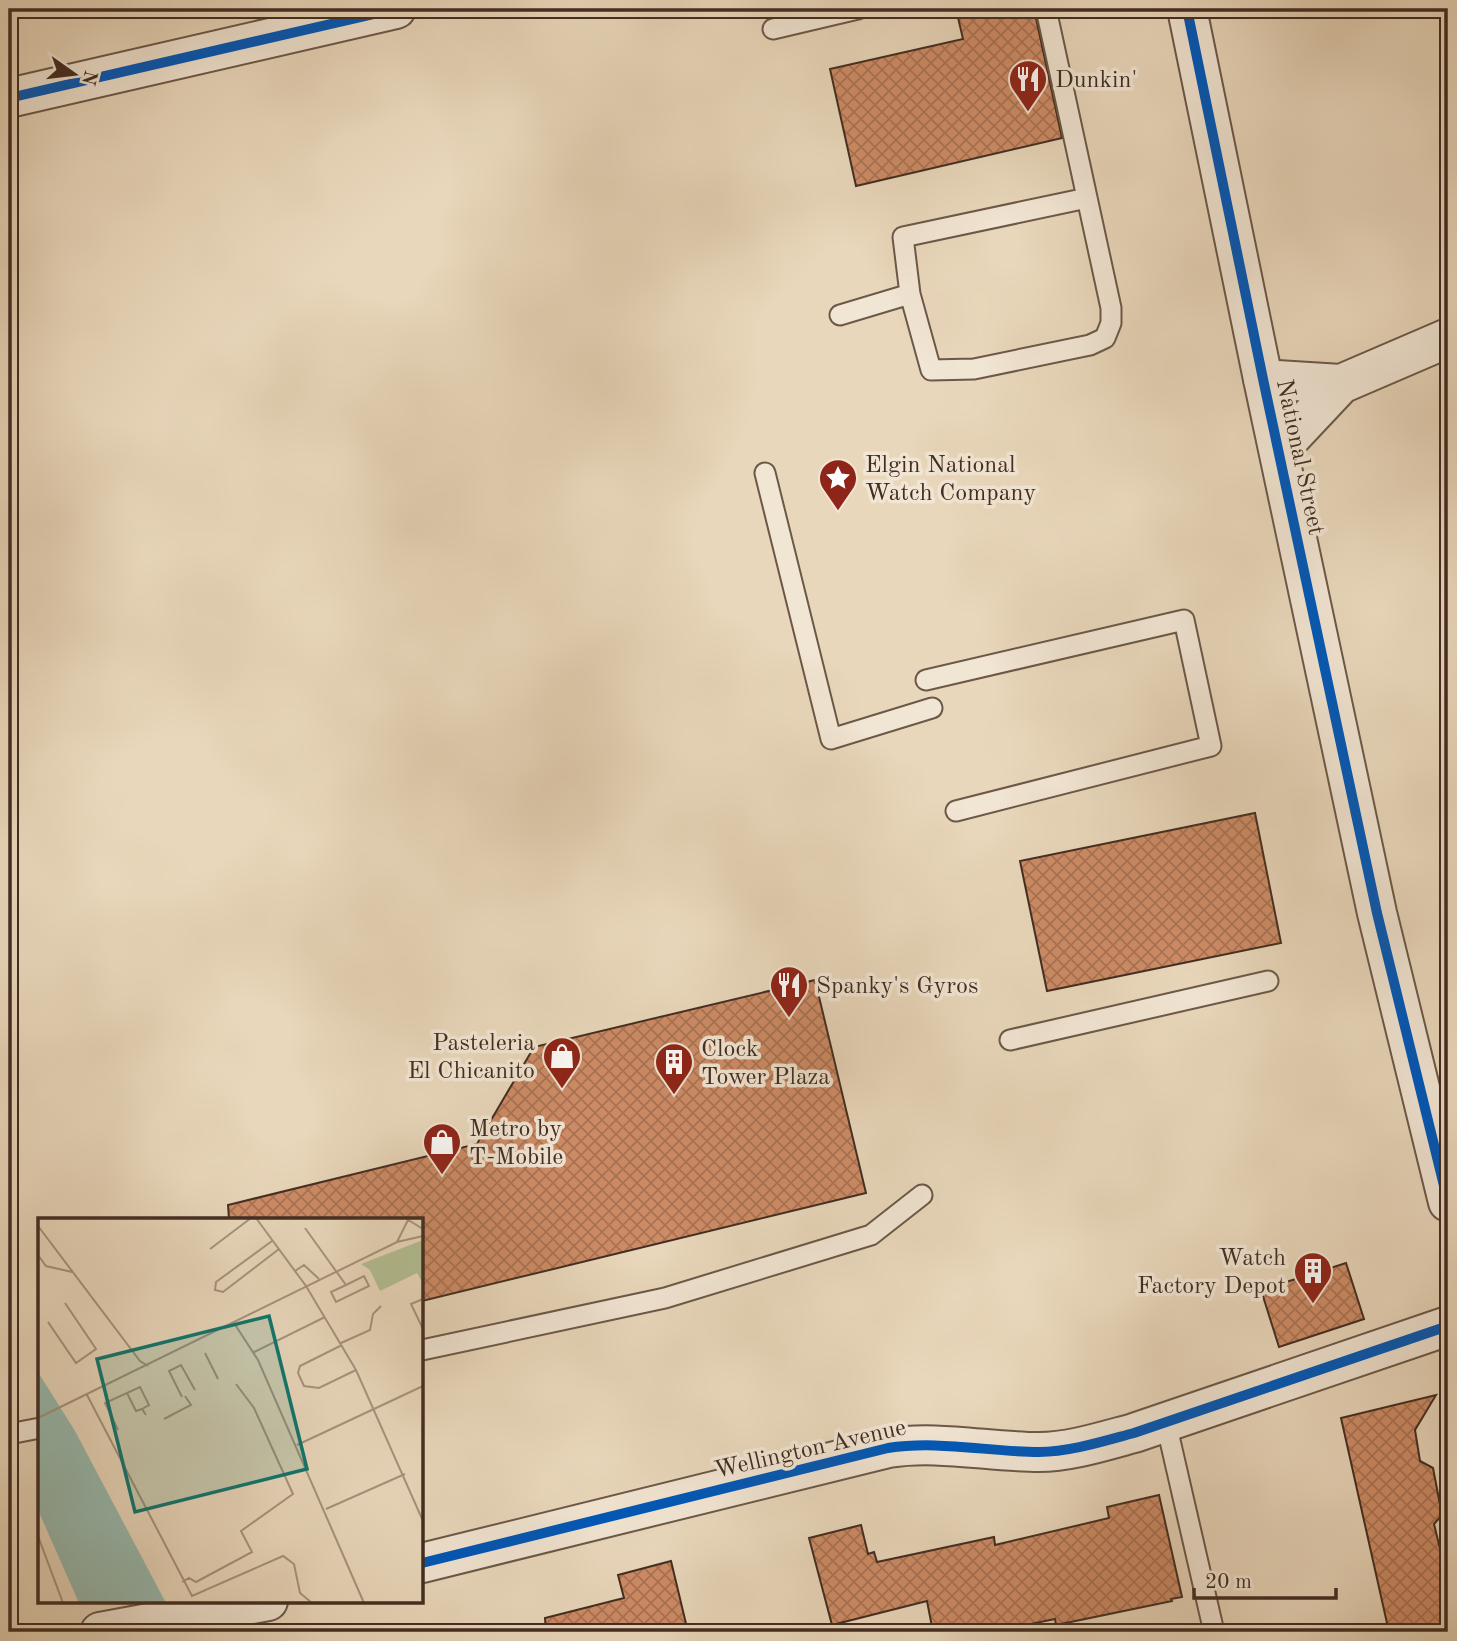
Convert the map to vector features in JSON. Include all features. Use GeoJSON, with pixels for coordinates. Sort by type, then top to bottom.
{"type":"FeatureCollection","features":[{"type":"Feature","properties":{"kind":"street"},"geometry":{"type":"LineString","coordinates":[[9,98],[396,9]]}},
{"type":"Feature","properties":{"kind":"street","name":"National Street"},"geometry":{"type":"LineString","coordinates":[[1187,9],[1377,912],[1448,1202]]}},
{"type":"Feature","properties":{"kind":"street"},"geometry":{"type":"LineString","coordinates":[[1279,450],[1341,384],[1448,338]]}},
{"type":"Feature","properties":{"kind":"street"},"geometry":{"type":"LineString","coordinates":[[1263,379],[1341,384]]}},
{"type":"Feature","properties":{"kind":"street","name":"Wellington Avenue"},"geometry":{"type":"LineString","coordinates":[[424,1563],[888,1448],[913,1444],[1042,1452],[1092,1444],[1166,1423],[1448,1326]]}},
{"type":"Feature","properties":{"kind":"street"},"geometry":{"type":"LineString","coordinates":[[100,1632],[250,1614]]}},
{"type":"Feature","properties":{"kind":"lane"},"geometry":{"type":"LineString","coordinates":[[773,29],[858,9]]}},
{"type":"Feature","properties":{"kind":"lane"},"geometry":{"type":"LineString","coordinates":[[1046,9],[1111,308],[1111,323],[1105,338],[1090,345],[975,369],[931,370],[910,294],[903,237],[1087,198]]}},
{"type":"Feature","properties":{"kind":"lane"},"geometry":{"type":"LineString","coordinates":[[841,315],[910,294]]}},
{"type":"Feature","properties":{"kind":"lane"},"geometry":{"type":"LineString","coordinates":[[765,473],[831,739],[932,708]]}},
{"type":"Feature","properties":{"kind":"lane"},"geometry":{"type":"LineString","coordinates":[[926,680],[1184,620],[1211,746],[956,811]]}},
{"type":"Feature","properties":{"kind":"lane"},"geometry":{"type":"LineString","coordinates":[[1010,1040],[1268,981]]}},
{"type":"Feature","properties":{"kind":"lane"},"geometry":{"type":"LineString","coordinates":[[424,1350],[665,1298],[871,1235],[922,1195]]}},
{"type":"Feature","properties":{"kind":"lane"},"geometry":{"type":"LineString","coordinates":[[1166,1423],[1214,1632]]}},
{"type":"Feature","properties":{"kind":"lane"},"geometry":{"type":"LineString","coordinates":[[9,1434],[38,1428]]}},
{"type":"Feature","properties":{"kind":"building"},"geometry":{"type":"Polygon","coordinates":[[[956,9],[1034,9],[1062,138],[856,186],[830,69],[963,39],[956,9]]]}},
{"type":"Feature","properties":{"kind":"building"},"geometry":{"type":"Polygon","coordinates":[[[1255,813],[1281,943],[1047,991],[1020,861],[1255,813]]]}},
{"type":"Feature","properties":{"kind":"building","name":"Clock Tower Plaza"},"geometry":{"type":"Polygon","coordinates":[[[815,980],[866,1193],[424,1301],[424,1218],[229,1218],[228,1205],[477,1144],[534,1047],[815,980]]]}},
{"type":"Feature","properties":{"kind":"building","name":"Watch Factory Depot"},"geometry":{"type":"Polygon","coordinates":[[[1346,1263],[1364,1319],[1279,1347],[1261,1290],[1346,1263]]]}},
{"type":"Feature","properties":{"kind":"building"},"geometry":{"type":"Polygon","coordinates":[[[1436,1395],[1415,1430],[1420,1461],[1433,1468],[1442,1515],[1434,1524],[1442,1557],[1448,1561],[1448,1632],[1389,1632],[1341,1418],[1436,1395]]]}},
{"type":"Feature","properties":{"kind":"building"},"geometry":{"type":"Polygon","coordinates":[[[1159,1495],[1182,1597],[1056,1625],[1055,1619],[991,1632],[933,1632],[927,1601],[832,1625],[809,1538],[861,1525],[868,1554],[874,1552],[877,1562],[994,1537],[995,1545],[1109,1518],[1107,1507],[1159,1495]]]}},
{"type":"Feature","properties":{"kind":"building"},"geometry":{"type":"Polygon","coordinates":[[[671,1561],[688,1632],[546,1632],[545,1618],[624,1598],[618,1575],[671,1561]]]}},
{"type":"Feature","properties":{"kind":"cycle path"},"geometry":{"type":"LineString","coordinates":[[9,98],[396,9]]}},
{"type":"Feature","properties":{"kind":"cycle path"},"geometry":{"type":"LineString","coordinates":[[1187,9],[1377,913],[1448,1202]]}},
{"type":"Feature","properties":{"kind":"cycle path"},"geometry":{"type":"LineString","coordinates":[[424,1563],[888,1448],[926,1445],[1039,1452],[1087,1446],[1134,1433],[1448,1326]]}},
{"type":"Feature","properties":{"kind":"place","name":"Dunkin'"},"geometry":{"type":"Point","coordinates":[1028,113]}},
{"type":"Feature","properties":{"kind":"place","name":"Elgin National Watch Company"},"geometry":{"type":"Point","coordinates":[838,512]}},
{"type":"Feature","properties":{"kind":"place","name":"Spanky's Gyros"},"geometry":{"type":"Point","coordinates":[789,1019]}},
{"type":"Feature","properties":{"kind":"place","name":"Pasteleria El Chicanito"},"geometry":{"type":"Point","coordinates":[562,1090]}},
{"type":"Feature","properties":{"kind":"place","name":"Clock Tower Plaza"},"geometry":{"type":"Point","coordinates":[674,1096]}},
{"type":"Feature","properties":{"kind":"place","name":"Metro by T-Mobile"},"geometry":{"type":"Point","coordinates":[442,1176]}},
{"type":"Feature","properties":{"kind":"place","name":"Watch Factory Depot"},"geometry":{"type":"Point","coordinates":[1313,1305]}}]}
